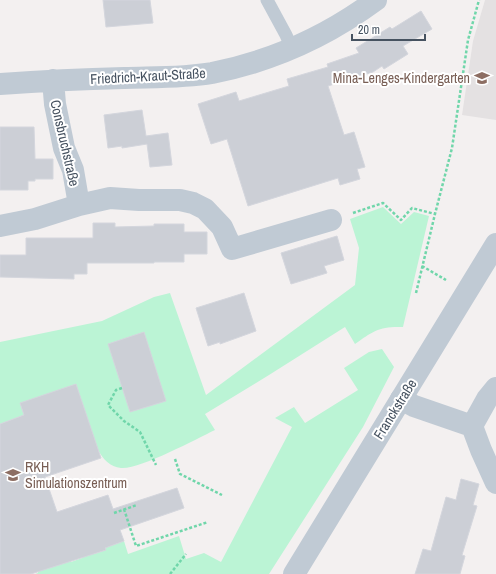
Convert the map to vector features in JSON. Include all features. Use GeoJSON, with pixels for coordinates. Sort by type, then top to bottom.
{"type":"FeatureCollection","features":[{"type":"Feature","properties":{"kind":"street","name":"Friedrich-Kraut-Straße"},"geometry":{"type":"LineString","coordinates":[[0,84],[53,80],[187,76],[236,68],[292,49],[328,32],[376,0]]}},
{"type":"Feature","properties":{"kind":"street","name":"Consbruchstraße"},"geometry":{"type":"LineString","coordinates":[[53,80],[54,104],[64,148],[73,170],[79,205]]}},
{"type":"Feature","properties":{"kind":"street","name":"Consbruchstraße"},"geometry":{"type":"LineString","coordinates":[[0,226],[35,219],[79,205],[110,198],[180,200],[193,203],[205,209],[222,228],[233,253],[331,220]]}},
{"type":"Feature","properties":{"kind":"street","name":"Franckstraße"},"geometry":{"type":"LineString","coordinates":[[294,574],[496,244]]}},
{"type":"Feature","properties":{"kind":"street"},"geometry":{"type":"LineString","coordinates":[[496,388],[487,399],[472,426],[480,450],[496,483]]}},
{"type":"Feature","properties":{"kind":"street"},"geometry":{"type":"LineString","coordinates":[[401,399],[414,406],[472,426]]}},
{"type":"Feature","properties":{"kind":"lane"},"geometry":{"type":"LineString","coordinates":[[267,0],[292,49]]}},
{"type":"Feature","properties":{"kind":"path"},"geometry":{"type":"LineString","coordinates":[[416,293],[452,148],[468,40],[479,0]]}},
{"type":"Feature","properties":{"kind":"path"},"geometry":{"type":"LineString","coordinates":[[331,220],[383,203],[400,220],[412,208],[435,214]]}},
{"type":"Feature","properties":{"kind":"path"},"geometry":{"type":"LineString","coordinates":[[422,266],[441,277]]}},
{"type":"Feature","properties":{"kind":"path"},"geometry":{"type":"LineString","coordinates":[[122,388],[116,390],[108,405],[124,421],[140,432],[156,466]]}},
{"type":"Feature","properties":{"kind":"path"},"geometry":{"type":"LineString","coordinates":[[175,459],[180,474],[222,495]]}},
{"type":"Feature","properties":{"kind":"path"},"geometry":{"type":"LineString","coordinates":[[114,513],[137,505]]}},
{"type":"Feature","properties":{"kind":"path"},"geometry":{"type":"LineString","coordinates":[[124,509],[136,546],[208,522]]}},
{"type":"Feature","properties":{"kind":"path"},"geometry":{"type":"LineString","coordinates":[[170,574],[186,554]]}},
{"type":"Feature","properties":{"kind":"shaded area","name":"Mina-Lenges-Kindergarten"},"geometry":{"type":"Polygon","coordinates":[[[485,0],[496,0],[496,120],[462,115],[473,41],[485,0]]]}},
{"type":"Feature","properties":{"kind":"green space"},"geometry":{"type":"Polygon","coordinates":[[[383,207],[401,224],[414,212],[429,216],[403,327],[388,327],[377,330],[355,344],[345,327],[205,414],[215,430],[182,447],[141,464],[129,467],[121,468],[113,466],[98,450],[20,403],[24,415],[0,424],[0,342],[102,321],[154,297],[170,293],[206,395],[355,285],[359,248],[350,219],[383,207]]]}},
{"type":"Feature","properties":{"kind":"green space"},"geometry":{"type":"Polygon","coordinates":[[[382,349],[394,367],[363,427],[269,574],[35,574],[38,573],[38,570],[69,559],[71,562],[82,558],[81,556],[106,550],[105,548],[124,541],[128,554],[179,536],[186,559],[204,553],[221,562],[292,427],[275,418],[294,407],[305,423],[358,390],[344,368],[369,352],[382,349]]]}},
{"type":"Feature","properties":{"kind":"building"},"geometry":{"type":"Polygon","coordinates":[[[103,0],[150,0],[153,23],[106,27],[103,0]]]}},
{"type":"Feature","properties":{"kind":"building"},"geometry":{"type":"Polygon","coordinates":[[[421,11],[432,29],[403,46],[408,54],[384,69],[382,66],[373,72],[328,86],[344,135],[354,132],[365,167],[357,169],[360,179],[340,185],[338,178],[248,206],[227,139],[211,144],[198,104],[236,92],[239,101],[289,86],[287,79],[328,67],[327,64],[359,53],[356,48],[390,27],[392,29],[421,11]]]}},
{"type":"Feature","properties":{"kind":"building"},"geometry":{"type":"Polygon","coordinates":[[[142,110],[146,136],[168,133],[172,165],[150,167],[147,144],[122,148],[122,146],[108,148],[104,115],[142,110]]]}},
{"type":"Feature","properties":{"kind":"building"},"geometry":{"type":"Polygon","coordinates":[[[0,127],[34,127],[35,159],[53,159],[53,179],[35,179],[35,181],[28,181],[28,190],[0,190],[0,127]]]}},
{"type":"Feature","properties":{"kind":"building"},"geometry":{"type":"Polygon","coordinates":[[[93,223],[115,223],[115,227],[154,226],[154,224],[184,224],[184,232],[207,232],[207,254],[184,254],[184,262],[87,263],[87,274],[74,274],[74,279],[0,277],[0,255],[26,255],[26,238],[93,238],[93,223]]]}},
{"type":"Feature","properties":{"kind":"building"},"geometry":{"type":"Polygon","coordinates":[[[337,236],[344,260],[324,266],[327,273],[291,284],[281,253],[337,236]]]}},
{"type":"Feature","properties":{"kind":"building"},"geometry":{"type":"Polygon","coordinates":[[[244,293],[256,331],[220,344],[220,342],[208,346],[196,308],[244,293]]]}},
{"type":"Feature","properties":{"kind":"building"},"geometry":{"type":"Polygon","coordinates":[[[144,332],[166,401],[130,412],[108,344],[144,332]]]}},
{"type":"Feature","properties":{"kind":"building"},"geometry":{"type":"Polygon","coordinates":[[[76,384],[101,458],[45,477],[57,512],[108,495],[113,509],[177,488],[184,508],[120,530],[124,541],[105,548],[106,550],[31,574],[0,574],[0,424],[24,415],[20,403],[76,384]]]}},
{"type":"Feature","properties":{"kind":"building"},"geometry":{"type":"Polygon","coordinates":[[[461,479],[479,484],[473,505],[477,506],[462,555],[465,556],[460,574],[415,574],[423,549],[431,551],[446,497],[456,500],[461,479]]]}},
{"type":"Feature","properties":{"kind":"place","name":"Mina-Lenges-Kindergarten"},"geometry":{"type":"Point","coordinates":[482,78]}},
{"type":"Feature","properties":{"kind":"place","name":"RKH Simulationszentrum"},"geometry":{"type":"Point","coordinates":[13,475]}}]}
